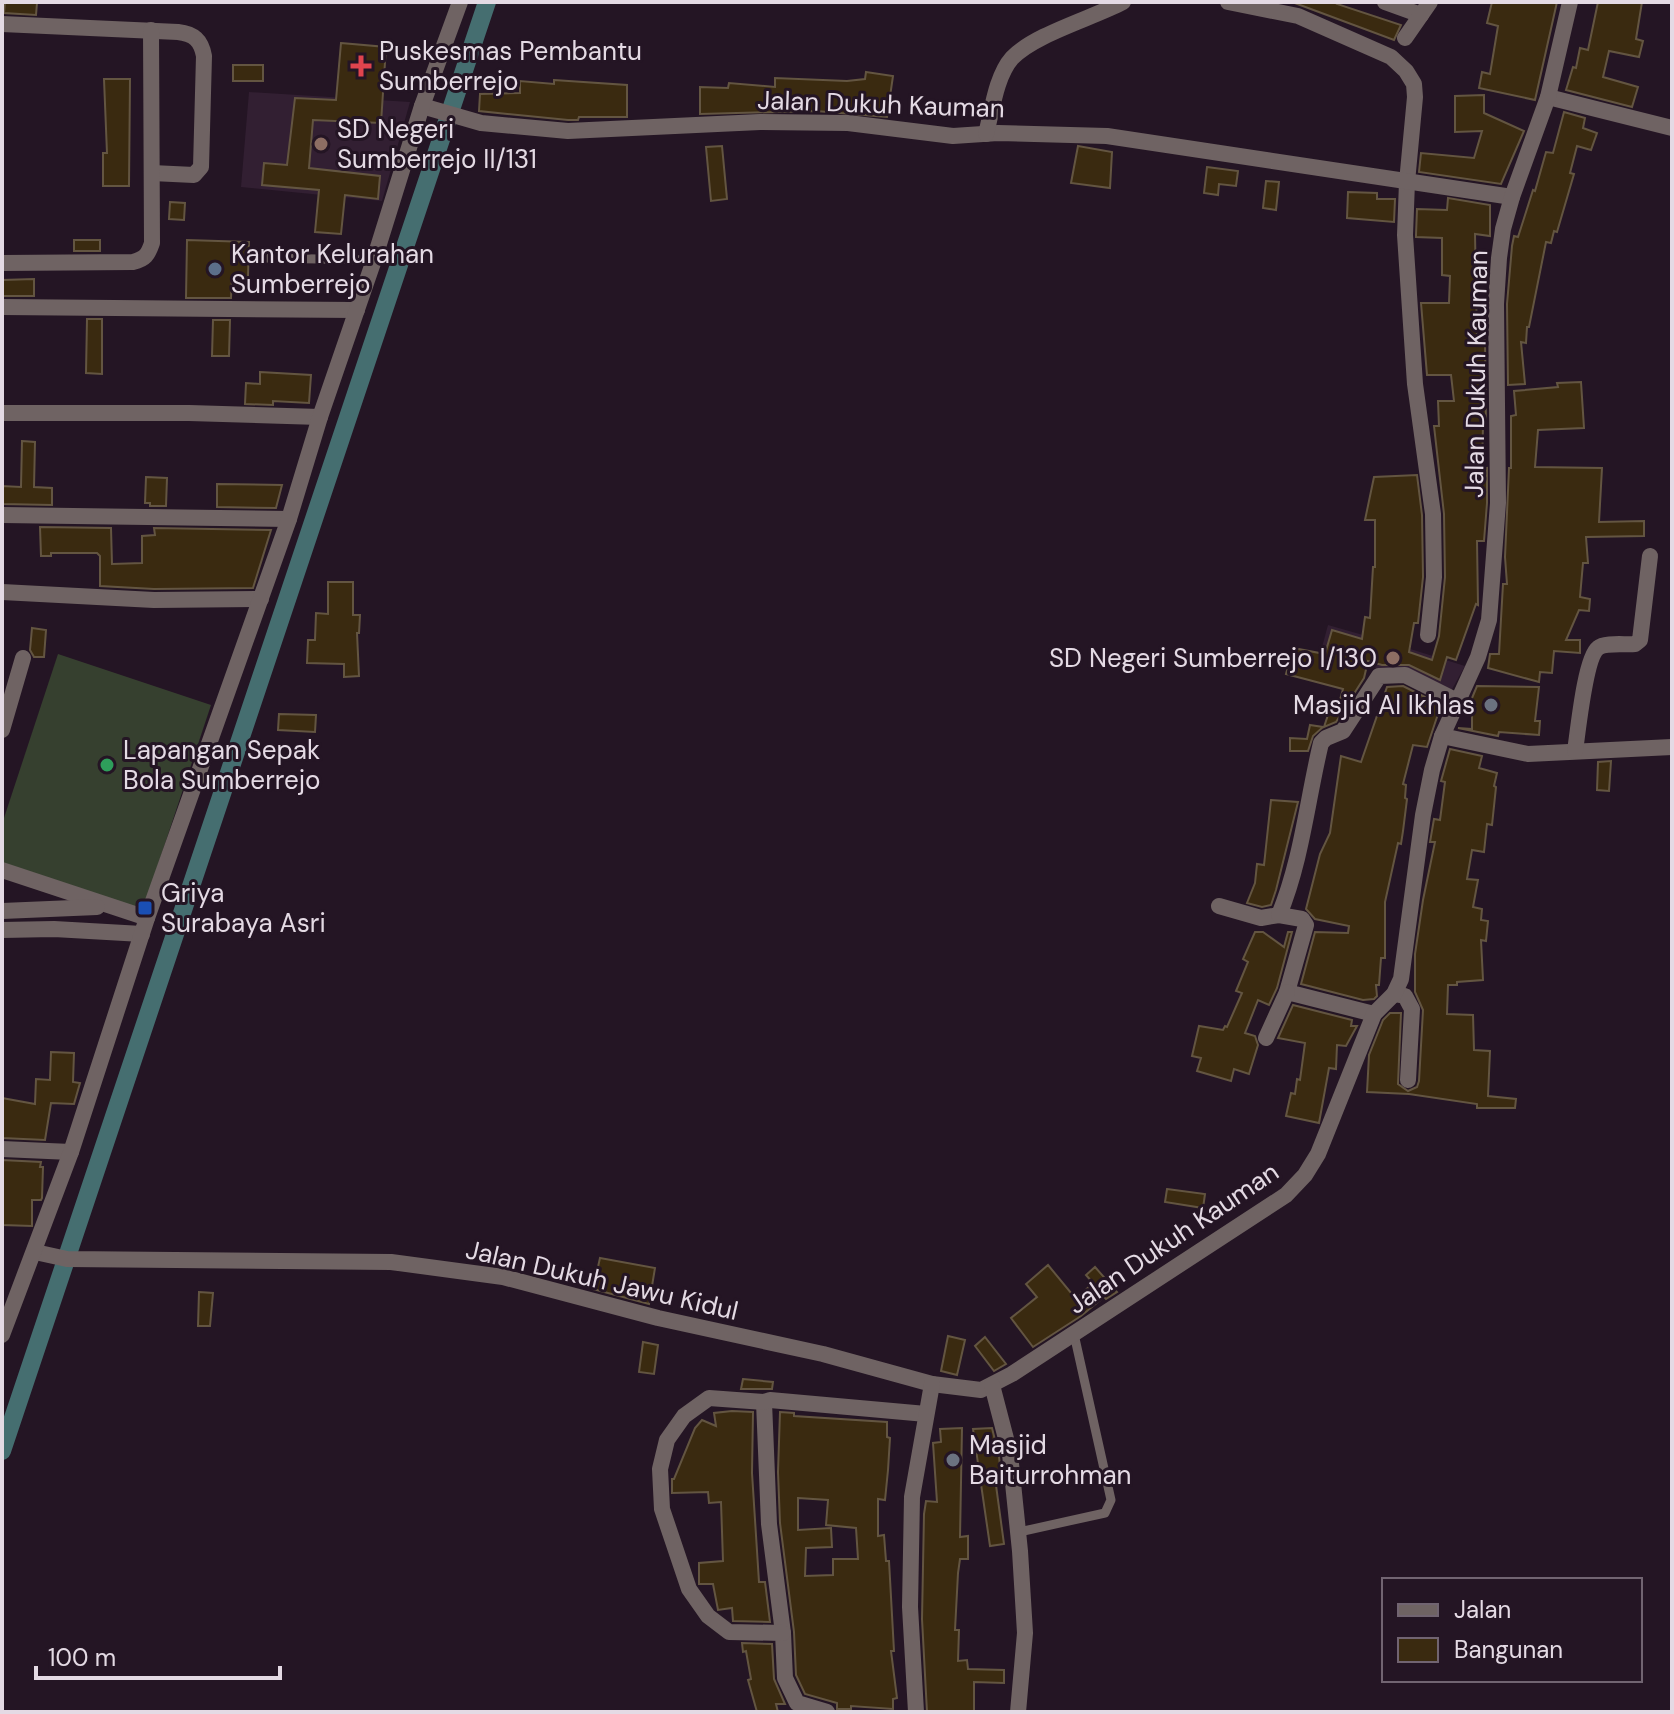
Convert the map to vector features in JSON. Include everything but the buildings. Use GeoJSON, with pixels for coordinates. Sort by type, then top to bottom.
{"type":"FeatureCollection","features":[{"type":"Feature","properties":{"kind":"street"},"geometry":{"type":"LineString","coordinates":[[2,1335],[46,1254],[71,1152],[144,926],[289,519],[422,106],[460,2]]}},
{"type":"Feature","properties":{"kind":"street"},"geometry":{"type":"LineString","coordinates":[[986,134],[1001,78],[1012,58],[1042,38],[1123,2]]}},
{"type":"Feature","properties":{"kind":"street"},"geometry":{"type":"LineString","coordinates":[[1228,2],[1298,16],[1391,57],[1414,84],[1405,235],[1410,335],[1433,514],[1434,577],[1428,635]]}},
{"type":"Feature","properties":{"kind":"street"},"geometry":{"type":"LineString","coordinates":[[1385,2],[1426,9],[1405,38]]}},
{"type":"Feature","properties":{"kind":"street"},"geometry":{"type":"LineString","coordinates":[[1512,197],[1548,97],[1570,2]]}},
{"type":"Feature","properties":{"kind":"street"},"geometry":{"type":"LineString","coordinates":[[2,24],[151,30],[190,34],[201,43],[204,56],[201,167],[194,175],[152,173]]}},
{"type":"Feature","properties":{"kind":"street"},"geometry":{"type":"LineString","coordinates":[[2,263],[133,262],[144,259],[152,243],[151,30]]}},
{"type":"Feature","properties":{"kind":"street"},"geometry":{"type":"LineString","coordinates":[[1548,97],[1672,128]]}},
{"type":"Feature","properties":{"kind":"street","name":"Jalan Dukuh Kauman"},"geometry":{"type":"LineString","coordinates":[[422,106],[481,123],[568,131],[760,122],[848,123],[953,136],[1107,136],[1512,197],[1503,229],[1496,304],[1498,503],[1489,620],[1478,657],[1442,736],[1425,805],[1401,979],[1394,994],[1374,1014],[1318,1154],[1305,1175],[1267,1209],[992,1385],[981,1390],[932,1384]]}},
{"type":"Feature","properties":{"kind":"street"},"geometry":{"type":"LineString","coordinates":[[2,307],[357,310]]}},
{"type":"Feature","properties":{"kind":"street"},"geometry":{"type":"LineString","coordinates":[[2,413],[320,417]]}},
{"type":"Feature","properties":{"kind":"street"},"geometry":{"type":"LineString","coordinates":[[2,515],[289,519]]}},
{"type":"Feature","properties":{"kind":"street"},"geometry":{"type":"LineString","coordinates":[[1575,751],[1589,666],[1597,649],[1601,645],[1635,644],[1640,640],[1650,556]]}},
{"type":"Feature","properties":{"kind":"street"},"geometry":{"type":"LineString","coordinates":[[2,592],[154,600],[261,599]]}},
{"type":"Feature","properties":{"kind":"street"},"geometry":{"type":"LineString","coordinates":[[2,730],[23,658]]}},
{"type":"Feature","properties":{"kind":"street"},"geometry":{"type":"LineString","coordinates":[[1279,915],[1293,881],[1311,784],[1323,740],[1343,731],[1379,676],[1405,675],[1457,701]]}},
{"type":"Feature","properties":{"kind":"street"},"geometry":{"type":"LineString","coordinates":[[1442,736],[1528,754],[1672,747]]}},
{"type":"Feature","properties":{"kind":"street"},"geometry":{"type":"LineString","coordinates":[[2,870],[107,906],[144,926]]}},
{"type":"Feature","properties":{"kind":"street"},"geometry":{"type":"LineString","coordinates":[[2,911],[107,906]]}},
{"type":"Feature","properties":{"kind":"street"},"geometry":{"type":"LineString","coordinates":[[1219,906],[1261,918],[1279,915],[1302,919],[1306,925],[1287,992],[1266,1038]]}},
{"type":"Feature","properties":{"kind":"street"},"geometry":{"type":"LineString","coordinates":[[2,930],[144,926]]}},
{"type":"Feature","properties":{"kind":"street"},"geometry":{"type":"LineString","coordinates":[[1287,992],[1374,1014]]}},
{"type":"Feature","properties":{"kind":"street"},"geometry":{"type":"LineString","coordinates":[[1394,994],[1405,996],[1412,1009],[1408,1080]]}},
{"type":"Feature","properties":{"kind":"street"},"geometry":{"type":"LineString","coordinates":[[2,1149],[71,1152]]}},
{"type":"Feature","properties":{"kind":"street","name":"Jalan Dukuh Jawu Kidul"},"geometry":{"type":"LineString","coordinates":[[46,1254],[391,1262],[503,1277],[658,1318],[823,1354],[932,1384]]}},
{"type":"Feature","properties":{"kind":"street"},"geometry":{"type":"LineString","coordinates":[[916,1712],[910,1607],[912,1497],[932,1384]]}},
{"type":"Feature","properties":{"kind":"street"},"geometry":{"type":"LineString","coordinates":[[992,1385],[1010,1454],[1019,1532],[1025,1633],[1018,1712]]}},
{"type":"Feature","properties":{"kind":"street"},"geometry":{"type":"LineString","coordinates":[[783,1633],[729,1632],[708,1616],[689,1589],[662,1509],[660,1469],[667,1440],[684,1416],[709,1398],[770,1400],[926,1414]]}},
{"type":"Feature","properties":{"kind":"street"},"geometry":{"type":"LineString","coordinates":[[764,1402],[769,1524],[783,1633],[785,1678],[799,1705],[827,1712]]}},
{"type":"Feature","properties":{"kind":"lane"},"geometry":{"type":"LineString","coordinates":[[263,258],[374,260]]}},
{"type":"Feature","properties":{"kind":"lane"},"geometry":{"type":"LineString","coordinates":[[1019,1532],[1105,1513],[1110,1508],[1111,1500],[1074,1334]]}},
{"type":"Feature","properties":{"kind":"shaded area","name":"SD Negeri Sumberrejo II/131"},"geometry":{"type":"Polygon","coordinates":[[[249,92],[410,102],[382,201],[241,187],[249,92]]]}},
{"type":"Feature","properties":{"kind":"shaded area","name":"SD Negeri Sumberrejo I/130"},"geometry":{"type":"Polygon","coordinates":[[[1328,625],[1465,666],[1451,691],[1321,651],[1328,625]]]}},
{"type":"Feature","properties":{"kind":"green space","name":"Lapangan Sepak Bola Sumberrejo"},"geometry":{"type":"Polygon","coordinates":[[[58,654],[211,705],[142,913],[2,866],[2,824],[58,654]]]}},
{"type":"Feature","properties":{"kind":"waterway"},"geometry":{"type":"LineString","coordinates":[[2,1451],[487,2]]}},
{"type":"Feature","properties":{"kind":"place","name":"Puskesmas Pembantu Sumberrejo"},"geometry":{"type":"Point","coordinates":[361,66]}},
{"type":"Feature","properties":{"kind":"place","name":"SD Negeri Sumberrejo II/131"},"geometry":{"type":"Point","coordinates":[321,144]}},
{"type":"Feature","properties":{"kind":"place","name":"Kantor Kelurahan Sumberrejo"},"geometry":{"type":"Point","coordinates":[215,269]}},
{"type":"Feature","properties":{"kind":"place","name":"SD Negeri Sumberrejo I/130"},"geometry":{"type":"Point","coordinates":[1393,658]}},
{"type":"Feature","properties":{"kind":"place","name":"Masjid Al Ikhlas"},"geometry":{"type":"Point","coordinates":[1491,705]}},
{"type":"Feature","properties":{"kind":"place","name":"Lapangan Sepak Bola Sumberrejo"},"geometry":{"type":"Point","coordinates":[107,765]}},
{"type":"Feature","properties":{"kind":"place","name":"Griya Surabaya Asri"},"geometry":{"type":"Point","coordinates":[145,908]}},
{"type":"Feature","properties":{"kind":"place","name":"Masjid Baiturrohman"},"geometry":{"type":"Point","coordinates":[953,1460]}}]}
